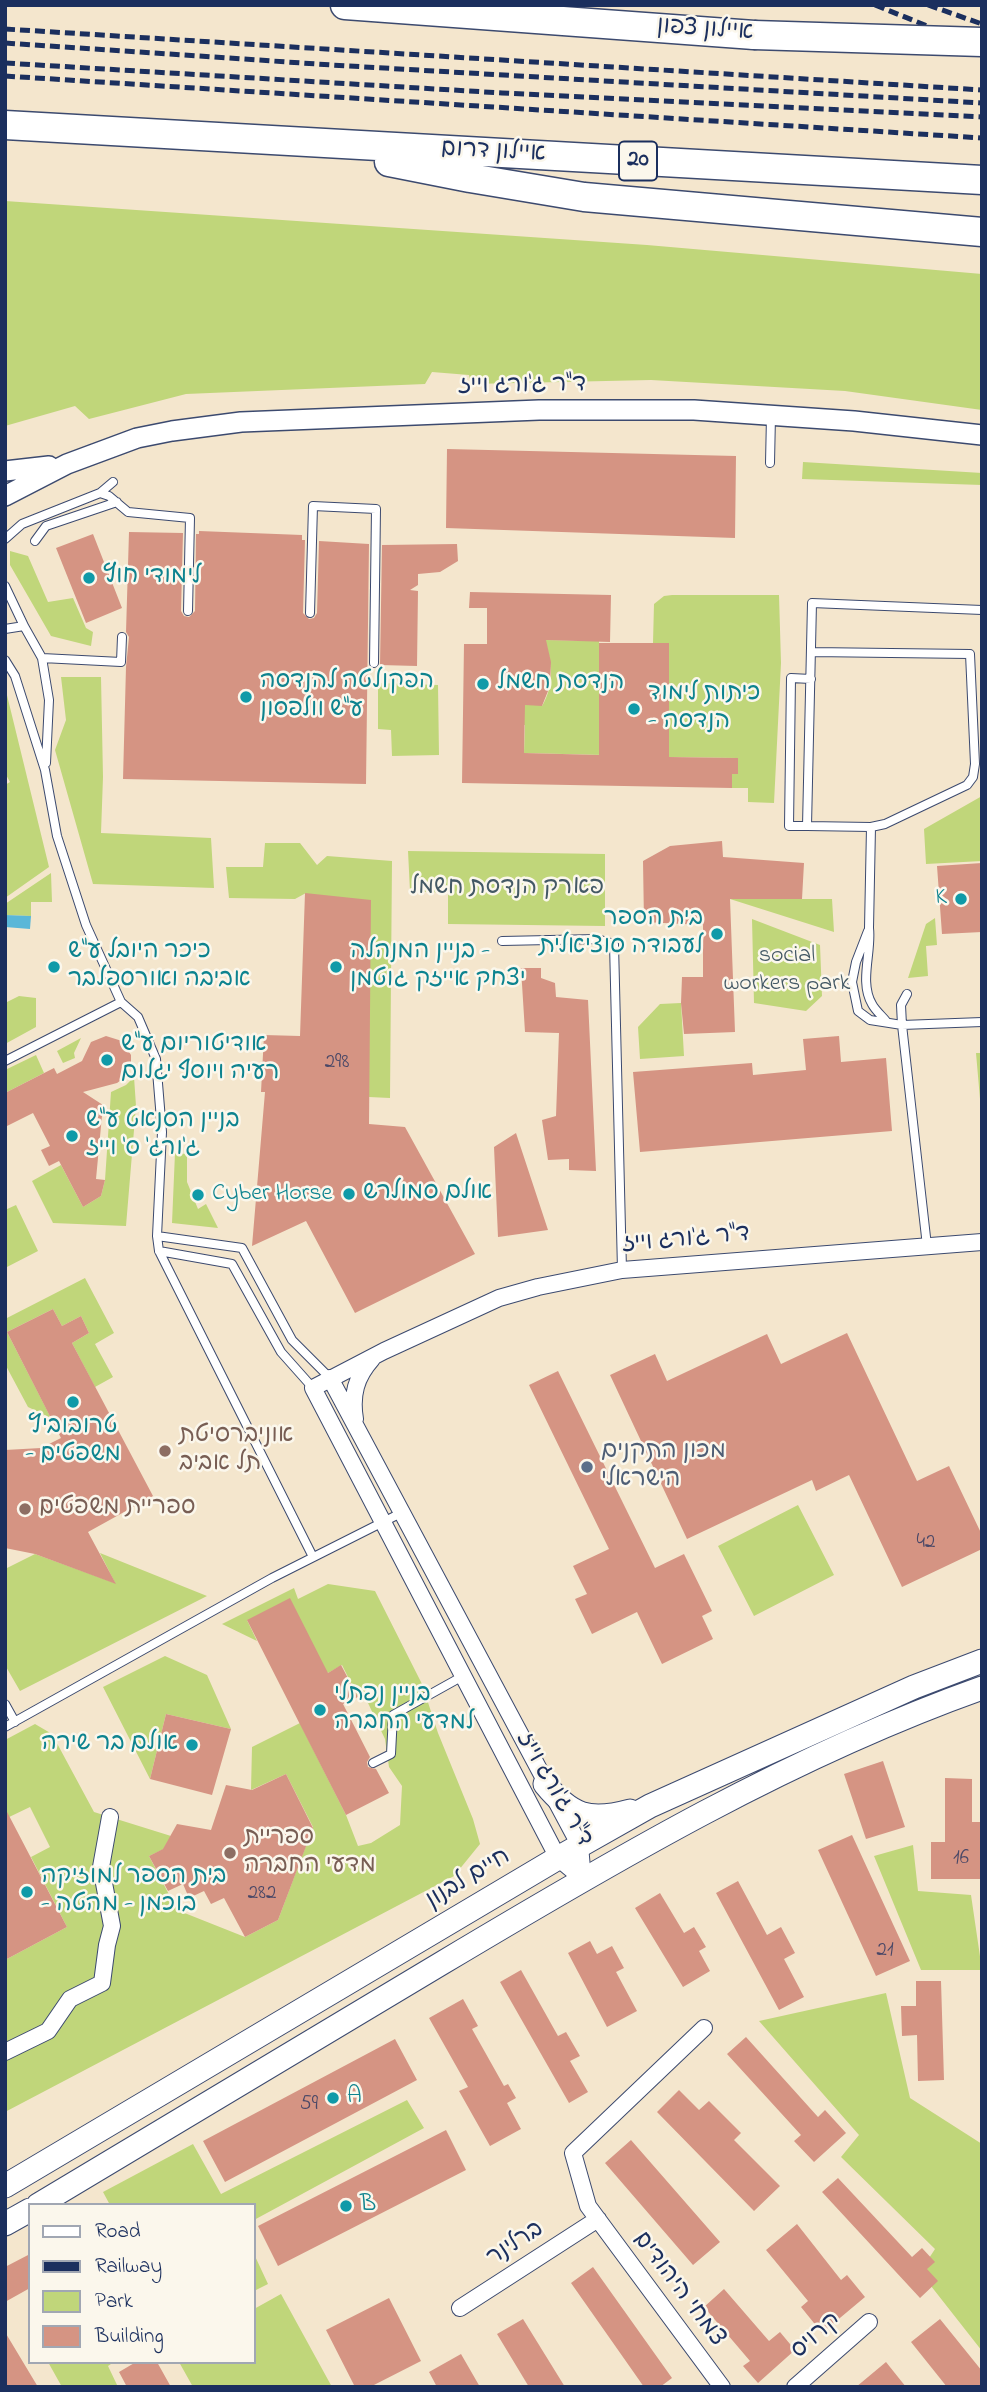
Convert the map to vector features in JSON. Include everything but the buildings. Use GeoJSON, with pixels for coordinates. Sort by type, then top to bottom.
{"type":"FeatureCollection","features":[{"type":"Feature","properties":{"kind":"highway","name":"איילון צפון"},"geometry":{"type":"LineString","coordinates":[[345,5],[754,35],[982,42]]}},
{"type":"Feature","properties":{"kind":"highway","name":"איילון דרום"},"geometry":{"type":"LineString","coordinates":[[5,125],[982,180]]}},
{"type":"Feature","properties":{"kind":"highway"},"geometry":{"type":"LineString","coordinates":[[294,142],[470,178],[584,197],[982,232]]}},
{"type":"Feature","properties":{"kind":"main road","name":"חיים לבנון"},"geometry":{"type":"LineString","coordinates":[[5,2186],[650,1806],[914,1687],[982,1661]]}},
{"type":"Feature","properties":{"kind":"main road"},"geometry":{"type":"LineString","coordinates":[[41,2203],[583,1879],[745,1790],[916,1712],[982,1688]]}},
{"type":"Feature","properties":{"kind":"main road"},"geometry":{"type":"LineString","coordinates":[[545,1784],[564,1805],[581,1813],[604,1816],[650,1806]]}},
{"type":"Feature","properties":{"kind":"main road"},"geometry":{"type":"LineString","coordinates":[[5,2224],[28,2211]]}},
{"type":"Feature","properties":{"kind":"street","name":"ד\"ר ג'ורג וייז"},"geometry":{"type":"LineString","coordinates":[[5,496],[67,464],[137,439],[172,431],[242,422],[539,410],[694,410],[853,421],[982,435]]}},
{"type":"Feature","properties":{"kind":"street","name":"ד\"ר ג'ורג וייז"},"geometry":{"type":"LineString","coordinates":[[5,471],[67,464]]}},
{"type":"Feature","properties":{"kind":"street","name":"ד\"ר ג'ורג וייז"},"geometry":{"type":"LineString","coordinates":[[583,1879],[558,1858],[313,1388],[384,1351],[513,1293],[622,1270],[982,1242]]}},
{"type":"Feature","properties":{"kind":"street"},"geometry":{"type":"LineString","coordinates":[[361,1438],[354,1409],[355,1385],[365,1367],[384,1351]]}},
{"type":"Feature","properties":{"kind":"street","name":"ד\"ר ג'ורג וייז"},"geometry":{"type":"LineString","coordinates":[[330,1378],[580,1846],[583,1879]]}},
{"type":"Feature","properties":{"kind":"street"},"geometry":{"type":"LineString","coordinates":[[5,2052],[48,2031],[70,1998],[102,1983],[112,1926],[101,1867],[110,1817]]}},
{"type":"Feature","properties":{"kind":"street","name":"צמחי היהודים"},"geometry":{"type":"LineString","coordinates":[[704,2028],[572,2153],[588,2206],[722,2387]]}},
{"type":"Feature","properties":{"kind":"street","name":"ברלינר"},"geometry":{"type":"LineString","coordinates":[[460,2308],[598,2219]]}},
{"type":"Feature","properties":{"kind":"street","name":"קרויס"},"geometry":{"type":"LineString","coordinates":[[795,2387],[869,2322]]}},
{"type":"Feature","properties":{"kind":"lane"},"geometry":{"type":"LineString","coordinates":[[770,463],[771,416]]}},
{"type":"Feature","properties":{"kind":"lane"},"geometry":{"type":"LineString","coordinates":[[5,539],[22,524],[100,494],[113,482],[117,502]]}},
{"type":"Feature","properties":{"kind":"lane"},"geometry":{"type":"LineString","coordinates":[[100,494],[117,502],[128,512],[190,518],[188,611]]}},
{"type":"Feature","properties":{"kind":"lane"},"geometry":{"type":"LineString","coordinates":[[35,541],[46,526],[117,502]]}},
{"type":"Feature","properties":{"kind":"lane"},"geometry":{"type":"LineString","coordinates":[[310,613],[313,506],[376,509],[373,663]]}},
{"type":"Feature","properties":{"kind":"lane"},"geometry":{"type":"LineString","coordinates":[[5,586],[42,658],[49,700],[46,770]]}},
{"type":"Feature","properties":{"kind":"lane"},"geometry":{"type":"LineString","coordinates":[[807,826],[812,603],[982,610]]}},
{"type":"Feature","properties":{"kind":"lane"},"geometry":{"type":"LineString","coordinates":[[5,629],[24,626]]}},
{"type":"Feature","properties":{"kind":"lane"},"geometry":{"type":"LineString","coordinates":[[42,658],[121,662],[122,637]]}},
{"type":"Feature","properties":{"kind":"lane"},"geometry":{"type":"LineString","coordinates":[[811,679],[791,678],[789,826],[871,827],[885,824],[967,785],[973,777],[975,764],[970,654],[812,652]]}},
{"type":"Feature","properties":{"kind":"lane"},"geometry":{"type":"LineString","coordinates":[[5,660],[15,676],[46,770],[55,826],[86,925],[121,1002],[138,1017],[150,1041],[158,1077],[162,1132],[159,1251],[313,1557]]}},
{"type":"Feature","properties":{"kind":"lane"},"geometry":{"type":"LineString","coordinates":[[871,827],[870,942],[866,980],[872,1005],[886,1021]]}},
{"type":"Feature","properties":{"kind":"lane"},"geometry":{"type":"LineString","coordinates":[[869,928],[856,962],[852,982],[858,1011],[870,1020],[902,1025],[982,1022]]}},
{"type":"Feature","properties":{"kind":"lane"},"geometry":{"type":"LineString","coordinates":[[502,941],[597,939],[614,944],[622,1270]]}},
{"type":"Feature","properties":{"kind":"lane"},"geometry":{"type":"LineString","coordinates":[[907,994],[901,1005],[902,1025],[927,1246]]}},
{"type":"Feature","properties":{"kind":"lane"},"geometry":{"type":"LineString","coordinates":[[5,1061],[121,1002]]}},
{"type":"Feature","properties":{"kind":"lane"},"geometry":{"type":"LineString","coordinates":[[158,1236],[242,1248],[292,1340],[330,1378]]}},
{"type":"Feature","properties":{"kind":"lane"},"geometry":{"type":"LineString","coordinates":[[159,1251],[232,1264],[281,1352],[313,1388]]}},
{"type":"Feature","properties":{"kind":"lane"},"geometry":{"type":"LineString","coordinates":[[5,1727],[272,1578],[401,1513]]}},
{"type":"Feature","properties":{"kind":"lane"},"geometry":{"type":"LineString","coordinates":[[373,1763],[391,1754],[393,1715],[463,1676]]}},
{"type":"Feature","properties":{"kind":"lane"},"geometry":{"type":"LineString","coordinates":[[5,1704],[15,1722]]}},
{"type":"Feature","properties":{"kind":"green space"},"geometry":{"type":"Polygon","coordinates":[[[5,201],[647,245],[982,274],[982,410],[845,391],[651,380],[471,384],[469,375],[432,372],[425,384],[186,394],[89,419],[75,406],[5,426],[5,201]]]}},
{"type":"Feature","properties":{"kind":"green space"},"geometry":{"type":"Polygon","coordinates":[[[803,462],[982,473],[982,485],[802,479],[803,462]]]}},
{"type":"Feature","properties":{"kind":"green space"},"geometry":{"type":"Polygon","coordinates":[[[10,551],[28,556],[48,602],[73,598],[86,628],[93,632],[91,646],[51,636],[10,565],[10,551]]]}},
{"type":"Feature","properties":{"kind":"green space"},"geometry":{"type":"Polygon","coordinates":[[[779,595],[781,663],[774,803],[748,802],[748,788],[732,788],[732,774],[738,774],[737,758],[669,757],[669,644],[653,643],[654,604],[664,596],[779,595]]]}},
{"type":"Feature","properties":{"kind":"green space"},"geometry":{"type":"Polygon","coordinates":[[[504,639],[542,706],[551,682],[545,640],[599,641],[599,731],[603,755],[524,753],[525,725],[502,724],[504,639]]]}},
{"type":"Feature","properties":{"kind":"green space"},"geometry":{"type":"Polygon","coordinates":[[[61,677],[101,677],[101,833],[211,838],[214,888],[93,884],[55,750],[66,720],[61,677]]]}},
{"type":"Feature","properties":{"kind":"green space"},"geometry":{"type":"Polygon","coordinates":[[[378,683],[438,685],[439,755],[392,756],[391,730],[378,729],[378,683]]]}},
{"type":"Feature","properties":{"kind":"green space"},"geometry":{"type":"Polygon","coordinates":[[[5,687],[49,867],[5,898],[5,785],[10,782],[5,773],[5,687]]]}},
{"type":"Feature","properties":{"kind":"green space"},"geometry":{"type":"Polygon","coordinates":[[[982,796],[982,861],[926,864],[924,829],[982,796]]]}},
{"type":"Feature","properties":{"kind":"green space"},"geometry":{"type":"Polygon","coordinates":[[[265,843],[300,843],[317,865],[327,856],[392,861],[390,1098],[369,1097],[306,893],[295,899],[229,898],[226,867],[263,867],[265,843]]]}},
{"type":"Feature","properties":{"kind":"green space","name":"פארק הנדסת חשמל"},"geometry":{"type":"Polygon","coordinates":[[[408,851],[605,854],[605,926],[448,924],[448,893],[410,891],[408,851]]]}},
{"type":"Feature","properties":{"kind":"green space"},"geometry":{"type":"Polygon","coordinates":[[[51,873],[52,902],[31,902],[31,916],[5,915],[5,904],[51,873]]]}},
{"type":"Feature","properties":{"kind":"green space"},"geometry":{"type":"Polygon","coordinates":[[[730,899],[832,899],[834,932],[730,899]]]}},
{"type":"Feature","properties":{"kind":"green space"},"geometry":{"type":"Polygon","coordinates":[[[935,918],[937,945],[926,946],[928,976],[908,978],[926,924],[935,918]]]}},
{"type":"Feature","properties":{"kind":"green space","name":"social workers park"},"geometry":{"type":"Polygon","coordinates":[[[752,919],[820,945],[822,996],[806,1011],[754,1003],[752,919]]]}},
{"type":"Feature","properties":{"kind":"green space"},"geometry":{"type":"Polygon","coordinates":[[[19,996],[36,998],[36,1027],[5,1044],[5,1003],[19,996]]]}},
{"type":"Feature","properties":{"kind":"green space"},"geometry":{"type":"Polygon","coordinates":[[[681,1003],[684,1056],[640,1059],[638,1027],[660,1004],[681,1003]]]}},
{"type":"Feature","properties":{"kind":"green space"},"geometry":{"type":"Polygon","coordinates":[[[81,1038],[74,1053],[75,1058],[63,1063],[57,1051],[81,1038]]]}},
{"type":"Feature","properties":{"kind":"green space"},"geometry":{"type":"Polygon","coordinates":[[[976,1053],[982,1053],[982,1122],[976,1053]]]}},
{"type":"Feature","properties":{"kind":"green space"},"geometry":{"type":"Polygon","coordinates":[[[36,1055],[44,1073],[5,1093],[5,1070],[36,1055]]]}},
{"type":"Feature","properties":{"kind":"green space"},"geometry":{"type":"Polygon","coordinates":[[[134,1077],[136,1106],[126,1226],[53,1223],[32,1181],[61,1165],[83,1207],[101,1196],[105,1180],[111,1092],[126,1085],[134,1077]]]}},
{"type":"Feature","properties":{"kind":"green space"},"geometry":{"type":"Polygon","coordinates":[[[175,1153],[187,1154],[187,1182],[198,1209],[206,1204],[218,1228],[172,1223],[175,1153]]]}},
{"type":"Feature","properties":{"kind":"green space"},"geometry":{"type":"Polygon","coordinates":[[[16,1205],[38,1251],[5,1268],[5,1210],[16,1205]]]}},
{"type":"Feature","properties":{"kind":"green space"},"geometry":{"type":"Polygon","coordinates":[[[85,1278],[114,1333],[95,1344],[113,1377],[95,1387],[72,1343],[89,1333],[81,1316],[62,1326],[53,1309],[7,1332],[51,1418],[28,1407],[5,1364],[5,1319],[85,1278]]]}},
{"type":"Feature","properties":{"kind":"green space"},"geometry":{"type":"Polygon","coordinates":[[[798,1505],[834,1575],[754,1616],[718,1546],[798,1505]]]}},
{"type":"Feature","properties":{"kind":"green space"},"geometry":{"type":"Polygon","coordinates":[[[100,1553],[207,1596],[20,1691],[5,1665],[5,1569],[35,1554],[115,1583],[100,1553]]]}},
{"type":"Feature","properties":{"kind":"green space"},"geometry":{"type":"Polygon","coordinates":[[[328,1584],[375,1591],[422,1684],[480,1844],[454,1876],[5,2112],[5,1960],[67,1927],[31,1857],[50,1847],[30,1807],[5,1819],[5,1740],[35,1724],[52,1734],[94,1812],[171,1836],[164,1849],[149,1856],[177,1910],[245,1937],[278,1920],[313,1827],[286,1774],[251,1790],[252,1747],[300,1723],[346,1815],[358,1846],[371,1843],[400,1825],[402,1786],[389,1767],[385,1739],[368,1703],[358,1697],[342,1665],[328,1673],[247,1620],[257,1641],[222,1624],[294,1588],[298,1599],[328,1584]]]}},
{"type":"Feature","properties":{"kind":"green space"},"geometry":{"type":"Polygon","coordinates":[[[165,1656],[207,1675],[231,1729],[166,1714],[150,1779],[103,1687],[165,1656]]]}},
{"type":"Feature","properties":{"kind":"green space"},"geometry":{"type":"Polygon","coordinates":[[[913,1845],[918,1891],[971,1895],[982,1970],[921,1970],[874,1856],[913,1845]]]}},
{"type":"Feature","properties":{"kind":"green space"},"geometry":{"type":"Polygon","coordinates":[[[886,1993],[910,2098],[982,2144],[982,2351],[920,2272],[935,2249],[841,2157],[859,2135],[759,2021],[886,1993]]]}},
{"type":"Feature","properties":{"kind":"green space"},"geometry":{"type":"Polygon","coordinates":[[[407,2100],[424,2128],[256,2219],[256,2203],[109,2203],[103,2192],[193,2144],[221,2194],[407,2100]]]}},
{"type":"Feature","properties":{"kind":"green space"},"geometry":{"type":"Polygon","coordinates":[[[256,2258],[268,2284],[256,2290],[256,2258]]]}},
{"type":"Feature","properties":{"kind":"green space"},"geometry":{"type":"Polygon","coordinates":[[[281,2294],[332,2387],[193,2387],[180,2364],[256,2364],[256,2308],[281,2294]]]}},
{"type":"Feature","properties":{"kind":"green space"},"geometry":{"type":"Polygon","coordinates":[[[49,2364],[111,2364],[108,2366],[118,2387],[62,2387],[49,2364]]]}},
{"type":"Feature","properties":{"kind":"water"},"geometry":{"type":"Polygon","coordinates":[[[5,915],[31,916],[30,929],[5,927],[5,915]]]}},
{"type":"Feature","properties":{"kind":"railway"},"geometry":{"type":"LineString","coordinates":[[875,5],[982,48]]}},
{"type":"Feature","properties":{"kind":"railway"},"geometry":{"type":"LineString","coordinates":[[928,5],[982,24]]}},
{"type":"Feature","properties":{"kind":"railway"},"geometry":{"type":"LineString","coordinates":[[5,29],[982,90]]}},
{"type":"Feature","properties":{"kind":"railway"},"geometry":{"type":"LineString","coordinates":[[5,43],[982,103]]}},
{"type":"Feature","properties":{"kind":"railway"},"geometry":{"type":"LineString","coordinates":[[5,63],[502,93],[982,117]]}},
{"type":"Feature","properties":{"kind":"railway"},"geometry":{"type":"LineString","coordinates":[[5,76],[982,138]]}},
{"type":"Feature","properties":{"kind":"place","name":"לימודי חוץ"},"geometry":{"type":"Point","coordinates":[89,578]}},
{"type":"Feature","properties":{"kind":"place","name":"הנדסת חשמל"},"geometry":{"type":"Point","coordinates":[483,684]}},
{"type":"Feature","properties":{"kind":"place","name":"הפקולטה להנדסה ע\"ש וולפסון"},"geometry":{"type":"Point","coordinates":[246,697]}},
{"type":"Feature","properties":{"kind":"place","name":"כיתות לימוד - הנדסה"},"geometry":{"type":"Point","coordinates":[634,709]}},
{"type":"Feature","properties":{"kind":"place","name":"K"},"geometry":{"type":"Point","coordinates":[961,899]}},
{"type":"Feature","properties":{"kind":"place","name":"בית הספר לעבודה סוציאלית"},"geometry":{"type":"Point","coordinates":[717,934]}},
{"type":"Feature","properties":{"kind":"place","name":"כיכר היובל ע\"ש אביבה ואורספלבר"},"geometry":{"type":"Point","coordinates":[54,967]}},
{"type":"Feature","properties":{"kind":"place","name":"בניין המנהלה - יצחק אייזק גוטמן"},"geometry":{"type":"Point","coordinates":[336,967]}},
{"type":"Feature","properties":{"kind":"place","name":"אודיטוריום ע\"ש רעיה ויוסף יגלום"},"geometry":{"type":"Point","coordinates":[107,1060]}},
{"type":"Feature","properties":{"kind":"place","name":"בניין הסנאט ע\"ש ג'ורג' ס' וייז"},"geometry":{"type":"Point","coordinates":[72,1136]}},
{"type":"Feature","properties":{"kind":"place","name":"אולם סמולרש"},"geometry":{"type":"Point","coordinates":[349,1194]}},
{"type":"Feature","properties":{"kind":"place","name":"Cyber Horse"},"geometry":{"type":"Point","coordinates":[198,1195]}},
{"type":"Feature","properties":{"kind":"place","name":"טרובוביץ - משפטים"},"geometry":{"type":"Point","coordinates":[73,1402]}},
{"type":"Feature","properties":{"kind":"place","name":"אוניברסיטת תל אביב"},"geometry":{"type":"Point","coordinates":[165,1451]}},
{"type":"Feature","properties":{"kind":"place","name":"מכון התקנים הישראלי"},"geometry":{"type":"Point","coordinates":[587,1467]}},
{"type":"Feature","properties":{"kind":"place","name":"ספריית משפטים"},"geometry":{"type":"Point","coordinates":[25,1509]}},
{"type":"Feature","properties":{"kind":"place","name":"בניין נפתלי למדעי החברה"},"geometry":{"type":"Point","coordinates":[320,1710]}},
{"type":"Feature","properties":{"kind":"place","name":"אולם בר שירה"},"geometry":{"type":"Point","coordinates":[192,1745]}},
{"type":"Feature","properties":{"kind":"place","name":"ספריית מדעי החברה"},"geometry":{"type":"Point","coordinates":[230,1853]}},
{"type":"Feature","properties":{"kind":"place","name":"בית הספר למוזיקה - בוכמן - מהטה"},"geometry":{"type":"Point","coordinates":[27,1892]}},
{"type":"Feature","properties":{"kind":"place","name":"A"},"geometry":{"type":"Point","coordinates":[333,2098]}},
{"type":"Feature","properties":{"kind":"place","name":"B"},"geometry":{"type":"Point","coordinates":[346,2206]}}]}
